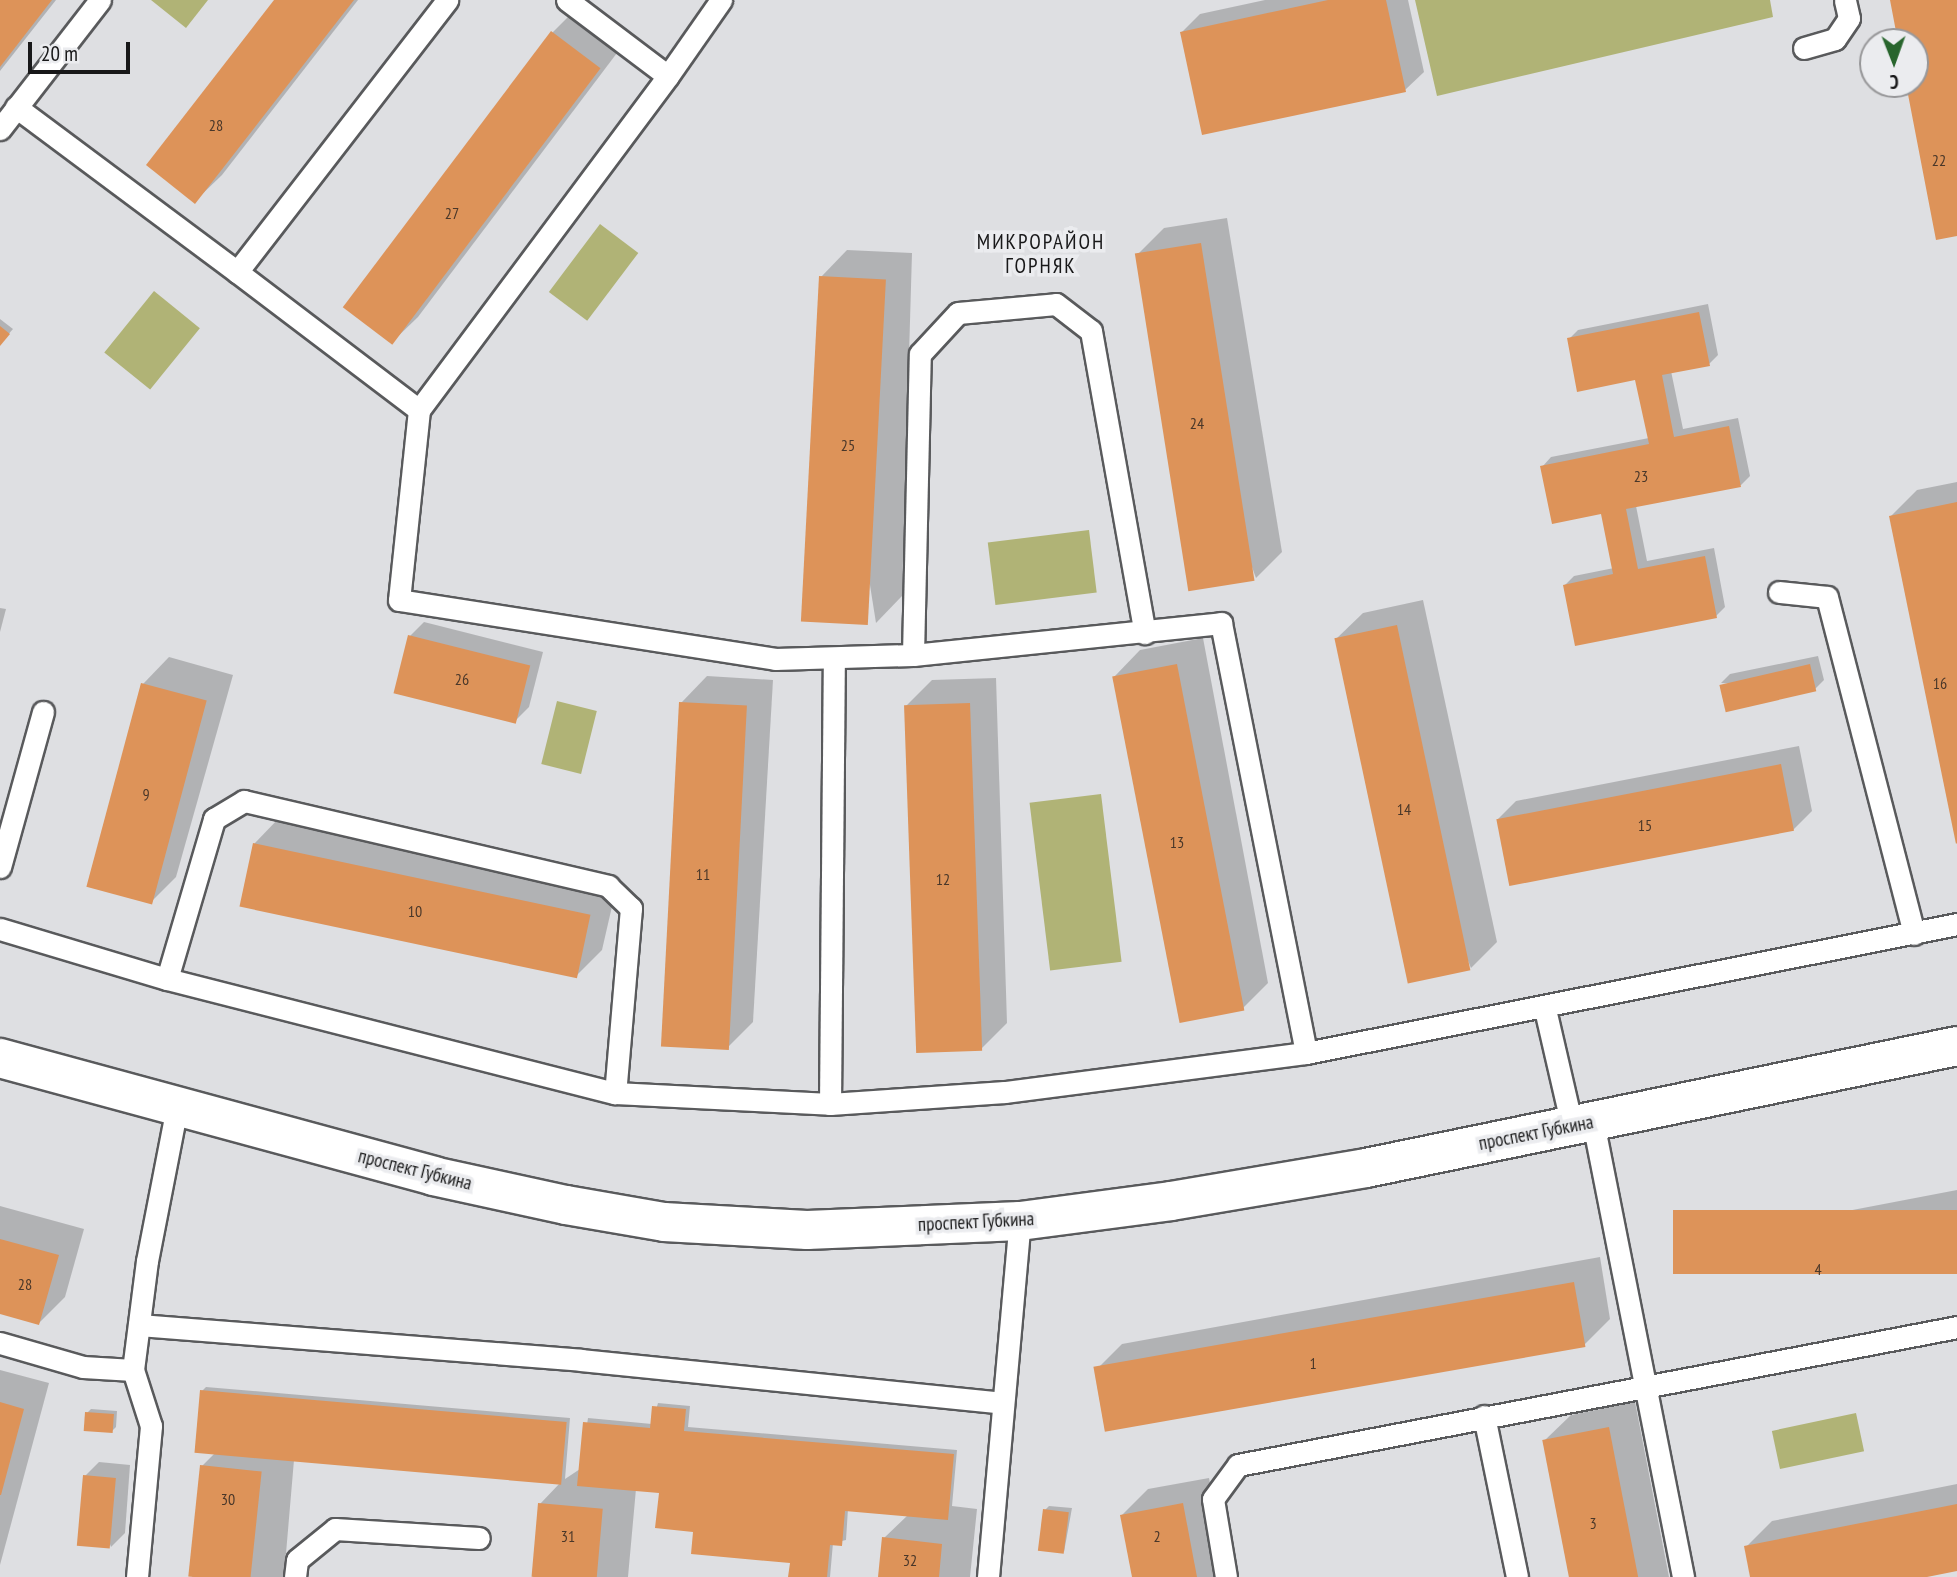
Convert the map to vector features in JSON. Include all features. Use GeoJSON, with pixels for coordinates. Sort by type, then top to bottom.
{"type":"FeatureCollection","features":[{"type":"Feature","properties":{"kind":"main road","name":"проспект Губкина"},"geometry":{"type":"LineString","coordinates":[[0,1058],[433,1175],[664,1222],[807,1230],[1020,1221],[1171,1202],[1582,1124],[1957,1046]]}},
{"type":"Feature","properties":{"kind":"lane"},"geometry":{"type":"LineString","coordinates":[[0,129],[100,0]]}},
{"type":"Feature","properties":{"kind":"lane"},"geometry":{"type":"LineString","coordinates":[[237,272],[447,0]]}},
{"type":"Feature","properties":{"kind":"lane"},"geometry":{"type":"LineString","coordinates":[[567,0],[668,76]]}},
{"type":"Feature","properties":{"kind":"lane"},"geometry":{"type":"LineString","coordinates":[[721,0],[668,76],[419,410],[399,600],[775,659],[913,655],[1221,623],[1306,1053]]}},
{"type":"Feature","properties":{"kind":"lane"},"geometry":{"type":"LineString","coordinates":[[1804,48],[1835,39],[1849,18],[1845,0]]}},
{"type":"Feature","properties":{"kind":"lane"},"geometry":{"type":"LineString","coordinates":[[16,107],[419,410]]}},
{"type":"Feature","properties":{"kind":"lane"},"geometry":{"type":"LineString","coordinates":[[913,655],[920,354],[958,313],[1056,304],[1091,331],[1144,633]]}},
{"type":"Feature","properties":{"kind":"lane"},"geometry":{"type":"LineString","coordinates":[[1779,592],[1827,597],[1914,934]]}},
{"type":"Feature","properties":{"kind":"lane"},"geometry":{"type":"LineString","coordinates":[[830,1104],[834,658]]}},
{"type":"Feature","properties":{"kind":"lane"},"geometry":{"type":"LineString","coordinates":[[0,867],[43,712]]}},
{"type":"Feature","properties":{"kind":"lane"},"geometry":{"type":"LineString","coordinates":[[167,979],[214,819],[244,801],[608,886],[631,908],[615,1093]]}},
{"type":"Feature","properties":{"kind":"lane"},"geometry":{"type":"LineString","coordinates":[[0,929],[167,979],[615,1093],[830,1104],[1006,1092],[1306,1053],[1545,1009],[1957,925]]}},
{"type":"Feature","properties":{"kind":"lane"},"geometry":{"type":"LineString","coordinates":[[1545,1009],[1582,1124],[1645,1386],[1683,1577]]}},
{"type":"Feature","properties":{"kind":"lane"},"geometry":{"type":"LineString","coordinates":[[137,1577],[150,1426],[133,1370],[177,1106]]}},
{"type":"Feature","properties":{"kind":"lane"},"geometry":{"type":"LineString","coordinates":[[988,1577],[1020,1221]]}},
{"type":"Feature","properties":{"kind":"lane"},"geometry":{"type":"LineString","coordinates":[[139,1325],[581,1360],[1003,1403]]}},
{"type":"Feature","properties":{"kind":"lane"},"geometry":{"type":"LineString","coordinates":[[1226,1577],[1213,1499],[1238,1465],[1957,1327]]}},
{"type":"Feature","properties":{"kind":"lane"},"geometry":{"type":"LineString","coordinates":[[0,1343],[83,1367],[133,1370]]}},
{"type":"Feature","properties":{"kind":"lane"},"geometry":{"type":"LineString","coordinates":[[1483,1416],[1517,1577]]}},
{"type":"Feature","properties":{"kind":"lane"},"geometry":{"type":"LineString","coordinates":[[295,1577],[297,1560],[335,1530],[480,1538]]}},
{"type":"Feature","properties":{"kind":"green space"},"geometry":{"type":"Polygon","coordinates":[[[151,0],[208,0],[186,28],[151,0]]]}},
{"type":"Feature","properties":{"kind":"green space"},"geometry":{"type":"Polygon","coordinates":[[[1415,0],[1770,0],[1773,17],[1437,96],[1415,0]]]}},
{"type":"Feature","properties":{"kind":"green space"},"geometry":{"type":"Polygon","coordinates":[[[600,224],[638,253],[587,321],[549,292],[600,224]]]}},
{"type":"Feature","properties":{"kind":"green space"},"geometry":{"type":"Polygon","coordinates":[[[154,291],[200,328],[150,390],[104,352],[154,291]]]}},
{"type":"Feature","properties":{"kind":"green space"},"geometry":{"type":"Polygon","coordinates":[[[1089,530],[1097,593],[995,605],[988,542],[1089,530]]]}},
{"type":"Feature","properties":{"kind":"green space"},"geometry":{"type":"Polygon","coordinates":[[[557,701],[597,711],[581,774],[541,764],[557,701]]]}},
{"type":"Feature","properties":{"kind":"green space"},"geometry":{"type":"Polygon","coordinates":[[[1101,794],[1122,962],[1050,971],[1030,803],[1101,794]]]}},
{"type":"Feature","properties":{"kind":"green space"},"geometry":{"type":"Polygon","coordinates":[[[1856,1413],[1864,1451],[1780,1469],[1772,1431],[1856,1413]]]}},
{"type":"Feature","properties":{"kind":"building"},"geometry":{"type":"Polygon","coordinates":[[[0,0],[52,0],[0,67],[0,0]]]}},
{"type":"Feature","properties":{"kind":"building"},"geometry":{"type":"Polygon","coordinates":[[[274,0],[354,0],[195,204],[146,165],[274,0]]]}},
{"type":"Feature","properties":{"kind":"building"},"geometry":{"type":"Polygon","coordinates":[[[1328,0],[1386,0],[1406,92],[1202,135],[1180,32],[1328,0]]]}},
{"type":"Feature","properties":{"kind":"building"},"geometry":{"type":"Polygon","coordinates":[[[1890,0],[1957,0],[1957,236],[1936,240],[1909,98],[1929,98],[1929,28],[1895,28],[1890,0]]]}},
{"type":"Feature","properties":{"kind":"building"},"geometry":{"type":"Polygon","coordinates":[[[551,31],[601,68],[392,345],[343,307],[551,31]]]}},
{"type":"Feature","properties":{"kind":"building"},"geometry":{"type":"Polygon","coordinates":[[[1201,243],[1255,581],[1188,591],[1135,253],[1201,243]]]}},
{"type":"Feature","properties":{"kind":"building"},"geometry":{"type":"Polygon","coordinates":[[[819,276],[886,280],[868,625],[801,622],[819,276]]]}},
{"type":"Feature","properties":{"kind":"building"},"geometry":{"type":"Polygon","coordinates":[[[1699,312],[1710,366],[1662,375],[1674,437],[1729,426],[1741,487],[1626,509],[1638,569],[1705,556],[1717,618],[1575,646],[1563,585],[1613,574],[1601,514],[1552,524],[1540,466],[1649,444],[1635,380],[1577,392],[1567,338],[1699,312]]]}},
{"type":"Feature","properties":{"kind":"building"},"geometry":{"type":"Polygon","coordinates":[[[0,326],[10,334],[0,346],[0,326]]]}},
{"type":"Feature","properties":{"kind":"building"},"geometry":{"type":"Polygon","coordinates":[[[1957,502],[1957,843],[1956,844],[1889,516],[1957,502]]]}},
{"type":"Feature","properties":{"kind":"building"},"geometry":{"type":"Polygon","coordinates":[[[1397,625],[1470,970],[1408,984],[1334,638],[1397,625]]]}},
{"type":"Feature","properties":{"kind":"building"},"geometry":{"type":"Polygon","coordinates":[[[408,635],[530,665],[516,724],[393,693],[408,635]]]}},
{"type":"Feature","properties":{"kind":"building"},"geometry":{"type":"Polygon","coordinates":[[[1177,664],[1244,1011],[1180,1023],[1112,677],[1177,664]]]}},
{"type":"Feature","properties":{"kind":"building"},"geometry":{"type":"Polygon","coordinates":[[[1810,664],[1816,691],[1726,712],[1719,685],[1810,664]]]}},
{"type":"Feature","properties":{"kind":"building"},"geometry":{"type":"Polygon","coordinates":[[[141,683],[207,701],[152,904],[86,887],[141,683]]]}},
{"type":"Feature","properties":{"kind":"building"},"geometry":{"type":"Polygon","coordinates":[[[679,702],[747,706],[729,1050],[661,1047],[679,702]]]}},
{"type":"Feature","properties":{"kind":"building"},"geometry":{"type":"Polygon","coordinates":[[[970,703],[982,1051],[916,1053],[904,705],[970,703]]]}},
{"type":"Feature","properties":{"kind":"building"},"geometry":{"type":"Polygon","coordinates":[[[1781,764],[1794,831],[1509,886],[1496,819],[1781,764]]]}},
{"type":"Feature","properties":{"kind":"building"},"geometry":{"type":"Polygon","coordinates":[[[253,843],[590,915],[577,978],[239,907],[253,843]]]}},
{"type":"Feature","properties":{"kind":"building"},"geometry":{"type":"Polygon","coordinates":[[[1673,1210],[1957,1210],[1957,1274],[1673,1274],[1673,1210]]]}},
{"type":"Feature","properties":{"kind":"building"},"geometry":{"type":"Polygon","coordinates":[[[0,1239],[59,1255],[39,1325],[0,1314],[0,1239]]]}},
{"type":"Feature","properties":{"kind":"building"},"geometry":{"type":"Polygon","coordinates":[[[1574,1282],[1585,1347],[1105,1432],[1093,1367],[1574,1282]]]}},
{"type":"Feature","properties":{"kind":"building"},"geometry":{"type":"Polygon","coordinates":[[[200,1390],[567,1422],[561,1485],[195,1453],[200,1390]]]}},
{"type":"Feature","properties":{"kind":"building"},"geometry":{"type":"Polygon","coordinates":[[[0,1402],[24,1409],[1,1495],[0,1495],[0,1402]]]}},
{"type":"Feature","properties":{"kind":"building"},"geometry":{"type":"Polygon","coordinates":[[[652,1406],[686,1409],[684,1431],[954,1454],[948,1520],[845,1511],[842,1546],[830,1545],[827,1577],[788,1577],[790,1563],[691,1554],[693,1532],[655,1528],[659,1493],[577,1486],[583,1422],[650,1428],[652,1406]]]}},
{"type":"Feature","properties":{"kind":"building"},"geometry":{"type":"Polygon","coordinates":[[[85,1412],[114,1414],[113,1433],[84,1431],[85,1412]]]}},
{"type":"Feature","properties":{"kind":"building"},"geometry":{"type":"Polygon","coordinates":[[[1609,1427],[1638,1577],[1569,1577],[1542,1440],[1609,1427]]]}},
{"type":"Feature","properties":{"kind":"building"},"geometry":{"type":"Polygon","coordinates":[[[200,1465],[262,1471],[251,1577],[188,1576],[200,1465]]]}},
{"type":"Feature","properties":{"kind":"building"},"geometry":{"type":"Polygon","coordinates":[[[83,1475],[116,1478],[110,1549],[77,1546],[83,1475]]]}},
{"type":"Feature","properties":{"kind":"building"},"geometry":{"type":"Polygon","coordinates":[[[538,1503],[603,1509],[597,1577],[532,1577],[538,1503]]]}},
{"type":"Feature","properties":{"kind":"building"},"geometry":{"type":"Polygon","coordinates":[[[1183,1503],[1197,1577],[1132,1577],[1120,1515],[1183,1503]]]}},
{"type":"Feature","properties":{"kind":"building"},"geometry":{"type":"Polygon","coordinates":[[[1957,1504],[1957,1571],[1927,1577],[1750,1577],[1744,1546],[1957,1504]]]}},
{"type":"Feature","properties":{"kind":"building"},"geometry":{"type":"Polygon","coordinates":[[[1043,1509],[1069,1512],[1064,1554],[1038,1551],[1043,1509]]]}},
{"type":"Feature","properties":{"kind":"building"},"geometry":{"type":"Polygon","coordinates":[[[882,1537],[942,1544],[939,1577],[878,1577],[882,1537]]]}},
{"type":"Feature","properties":{"kind":"district","name":"МИКРОРАЙОН ГОРНЯК"},"geometry":{"type":"Point","coordinates":[1041,254]}}]}
